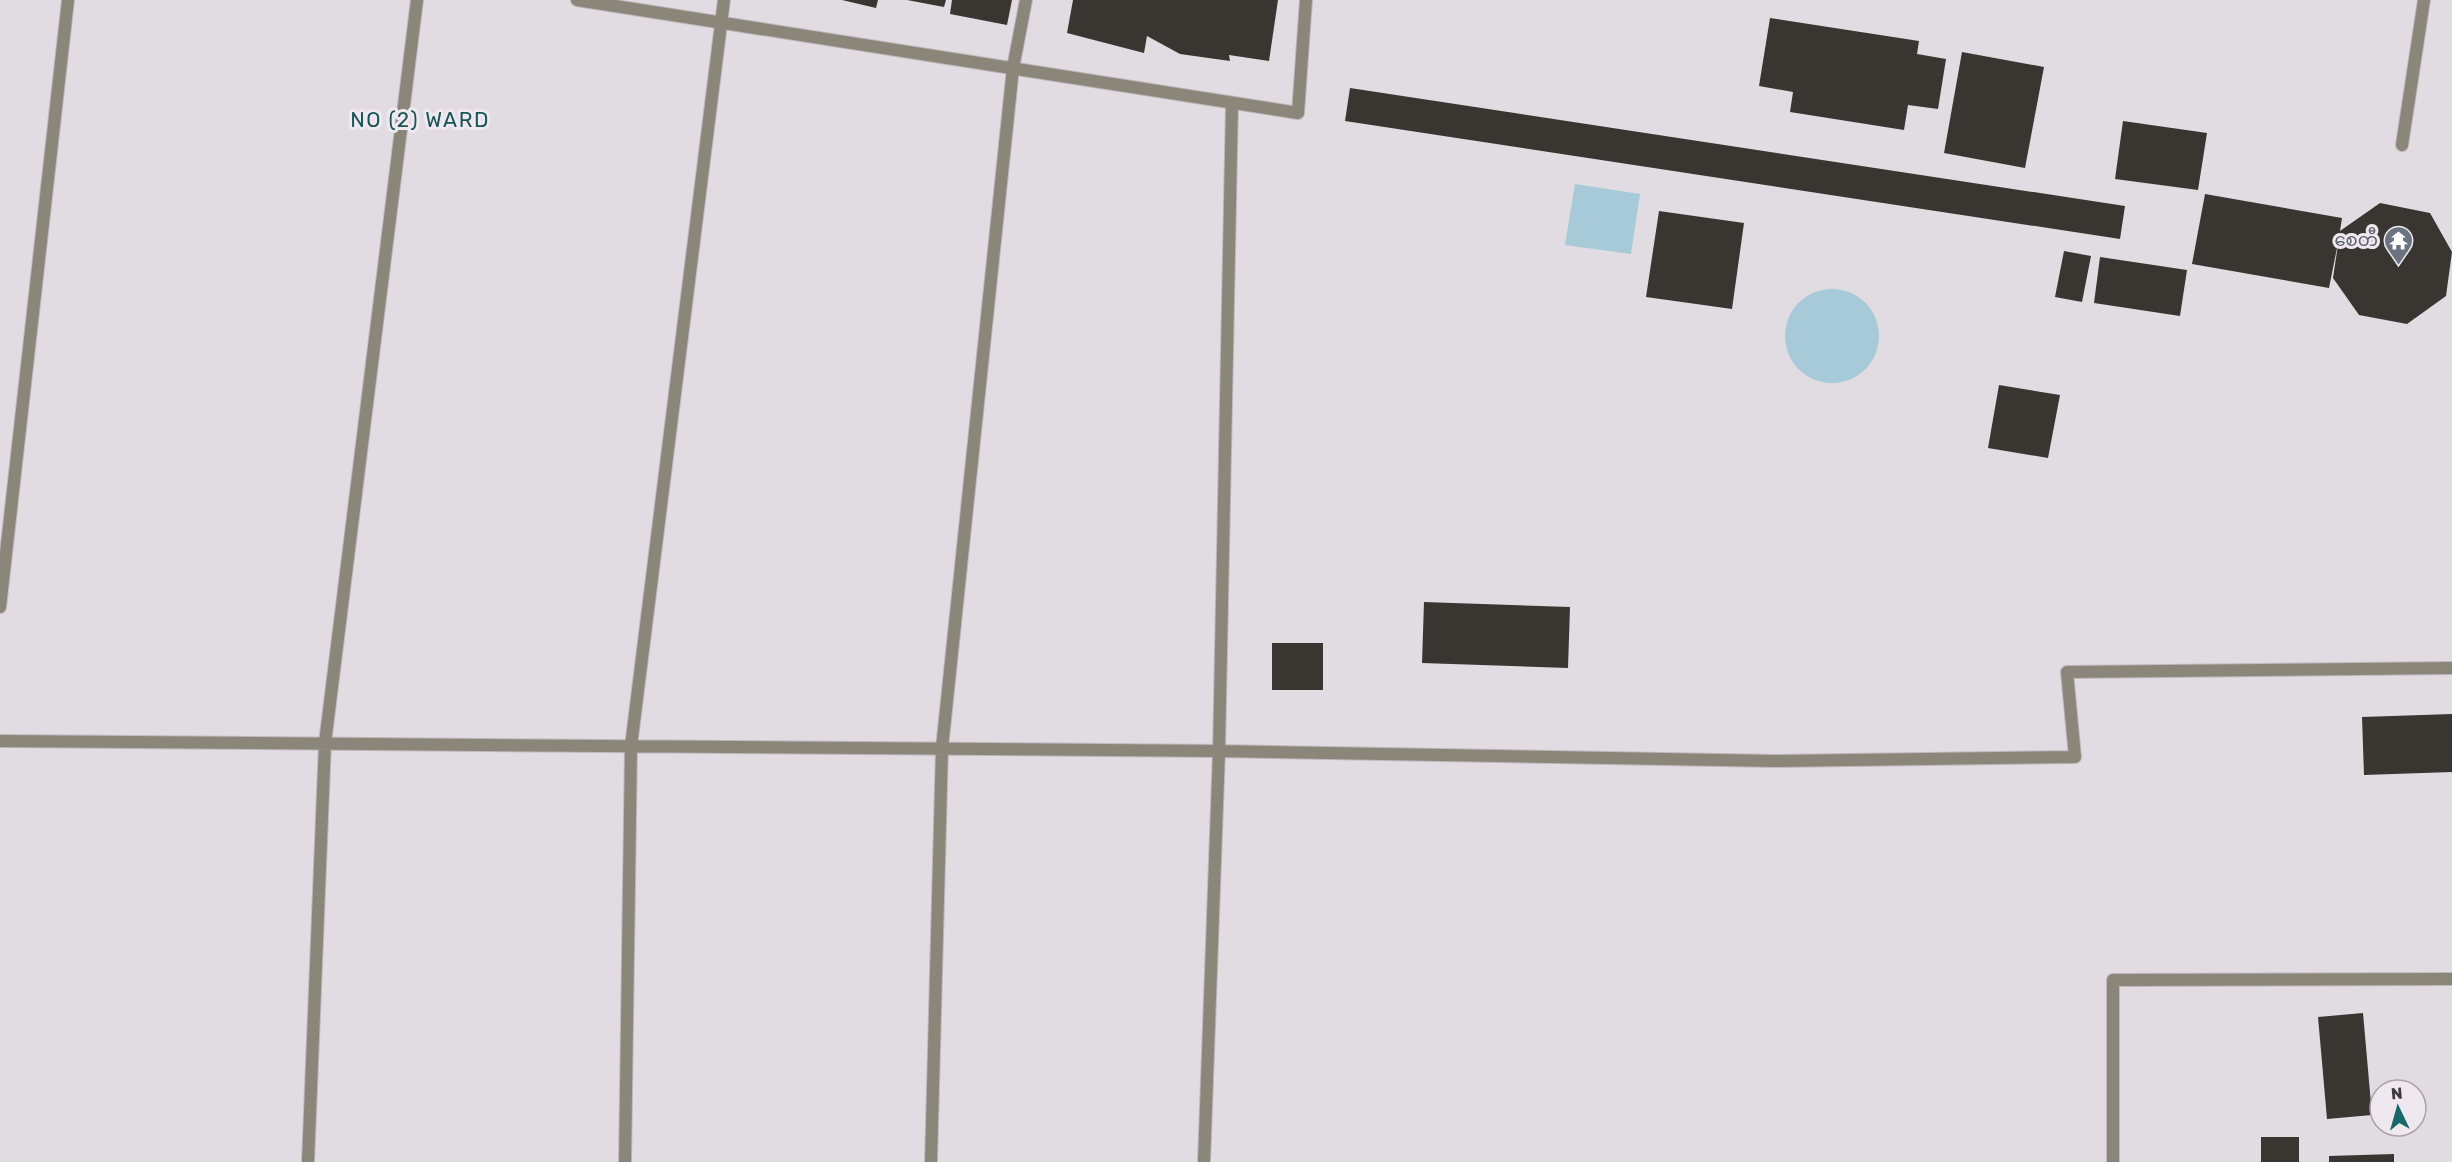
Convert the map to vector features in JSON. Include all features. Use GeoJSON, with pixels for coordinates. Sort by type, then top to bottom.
{"type":"FeatureCollection","features":[{"type":"Feature","properties":{"kind":"street"},"geometry":{"type":"LineString","coordinates":[[0,607],[68,0]]}},
{"type":"Feature","properties":{"kind":"street"},"geometry":{"type":"LineString","coordinates":[[308,1162],[325,743],[417,0]]}},
{"type":"Feature","properties":{"kind":"street"},"geometry":{"type":"LineString","coordinates":[[577,0],[1298,113],[1306,0]]}},
{"type":"Feature","properties":{"kind":"street"},"geometry":{"type":"LineString","coordinates":[[625,1162],[631,746],[724,0]]}},
{"type":"Feature","properties":{"kind":"street"},"geometry":{"type":"LineString","coordinates":[[931,1162],[942,748],[1013,68],[1026,0]]}},
{"type":"Feature","properties":{"kind":"street"},"geometry":{"type":"LineString","coordinates":[[2402,145],[2424,0]]}},
{"type":"Feature","properties":{"kind":"street"},"geometry":{"type":"LineString","coordinates":[[1204,1162],[1219,750],[1232,103]]}},
{"type":"Feature","properties":{"kind":"street"},"geometry":{"type":"LineString","coordinates":[[0,741],[1219,750],[1775,762],[2075,757],[2067,672],[2452,668]]}},
{"type":"Feature","properties":{"kind":"street"},"geometry":{"type":"LineString","coordinates":[[2113,1162],[2113,980],[2452,979]]}},
{"type":"Feature","properties":{"kind":"water"},"geometry":{"type":"Polygon","coordinates":[[[1575,184],[1640,194],[1631,254],[1565,245],[1575,184]]]}},
{"type":"Feature","properties":{"kind":"water"},"geometry":{"type":"Polygon","coordinates":[[[1832,289],[1850,293],[1865,303],[1875,318],[1879,336],[1875,354],[1865,369],[1850,379],[1832,383],[1814,379],[1799,369],[1789,354],[1785,336],[1789,318],[1799,303],[1814,293],[1832,289]]]}},
{"type":"Feature","properties":{"kind":"building"},"geometry":{"type":"Polygon","coordinates":[[[842,0],[878,0],[876,8],[842,0]]]}},
{"type":"Feature","properties":{"kind":"building"},"geometry":{"type":"Polygon","coordinates":[[[907,0],[946,0],[944,7],[907,0]]]}},
{"type":"Feature","properties":{"kind":"building"},"geometry":{"type":"Polygon","coordinates":[[[952,0],[1012,0],[1007,25],[950,14],[952,0]]]}},
{"type":"Feature","properties":{"kind":"building"},"geometry":{"type":"Polygon","coordinates":[[[1073,0],[1278,0],[1269,61],[1229,55],[1230,61],[1180,54],[1147,36],[1144,53],[1067,33],[1073,0]]]}},
{"type":"Feature","properties":{"kind":"building"},"geometry":{"type":"Polygon","coordinates":[[[1770,18],[1919,41],[1917,54],[1946,59],[1938,109],[1908,105],[1904,130],[1790,112],[1793,92],[1759,86],[1770,18]]]}},
{"type":"Feature","properties":{"kind":"building"},"geometry":{"type":"Polygon","coordinates":[[[1962,52],[2044,67],[2025,168],[1944,153],[1962,52]]]}},
{"type":"Feature","properties":{"kind":"building"},"geometry":{"type":"Polygon","coordinates":[[[1350,88],[2125,206],[2120,239],[1345,121],[1350,88]]]}},
{"type":"Feature","properties":{"kind":"building"},"geometry":{"type":"Polygon","coordinates":[[[2123,121],[2207,133],[2198,190],[2115,179],[2123,121]]]}},
{"type":"Feature","properties":{"kind":"building"},"geometry":{"type":"Polygon","coordinates":[[[2205,194],[2342,218],[2340,231],[2380,203],[2430,213],[2452,252],[2446,296],[2407,324],[2359,315],[2333,278],[2339,238],[2329,288],[2192,264],[2205,194]]]}},
{"type":"Feature","properties":{"kind":"building"},"geometry":{"type":"Polygon","coordinates":[[[1659,211],[1744,223],[1732,309],[1646,297],[1659,211]]]}},
{"type":"Feature","properties":{"kind":"building"},"geometry":{"type":"Polygon","coordinates":[[[2064,251],[2091,256],[2082,302],[2055,297],[2064,251]]]}},
{"type":"Feature","properties":{"kind":"building"},"geometry":{"type":"Polygon","coordinates":[[[2100,257],[2187,270],[2180,316],[2094,303],[2100,257]]]}},
{"type":"Feature","properties":{"kind":"building"},"geometry":{"type":"Polygon","coordinates":[[[1999,385],[2060,395],[2048,458],[1988,448],[1999,385]]]}},
{"type":"Feature","properties":{"kind":"building"},"geometry":{"type":"Polygon","coordinates":[[[1424,602],[1570,607],[1568,668],[1422,663],[1424,602]]]}},
{"type":"Feature","properties":{"kind":"building"},"geometry":{"type":"Polygon","coordinates":[[[1272,643],[1323,643],[1323,690],[1272,690],[1272,643]]]}},
{"type":"Feature","properties":{"kind":"building"},"geometry":{"type":"Polygon","coordinates":[[[2452,714],[2452,772],[2364,775],[2362,717],[2452,714]]]}},
{"type":"Feature","properties":{"kind":"building"},"geometry":{"type":"Polygon","coordinates":[[[2363,1013],[2369,1078],[2368,1115],[2327,1119],[2318,1017],[2363,1013]]]}},
{"type":"Feature","properties":{"kind":"building"},"geometry":{"type":"Polygon","coordinates":[[[2261,1137],[2299,1137],[2299,1162],[2261,1162],[2261,1137]]]}},
{"type":"Feature","properties":{"kind":"building"},"geometry":{"type":"Polygon","coordinates":[[[2394,1154],[2394,1162],[2329,1162],[2329,1156],[2394,1154]]]}},
{"type":"Feature","properties":{"kind":"place","name":"စေတီ"},"geometry":{"type":"Point","coordinates":[2399,266]}},
{"type":"Feature","properties":{"kind":"district","name":"NO (2) WARD"},"geometry":{"type":"Point","coordinates":[420,120]}}]}
